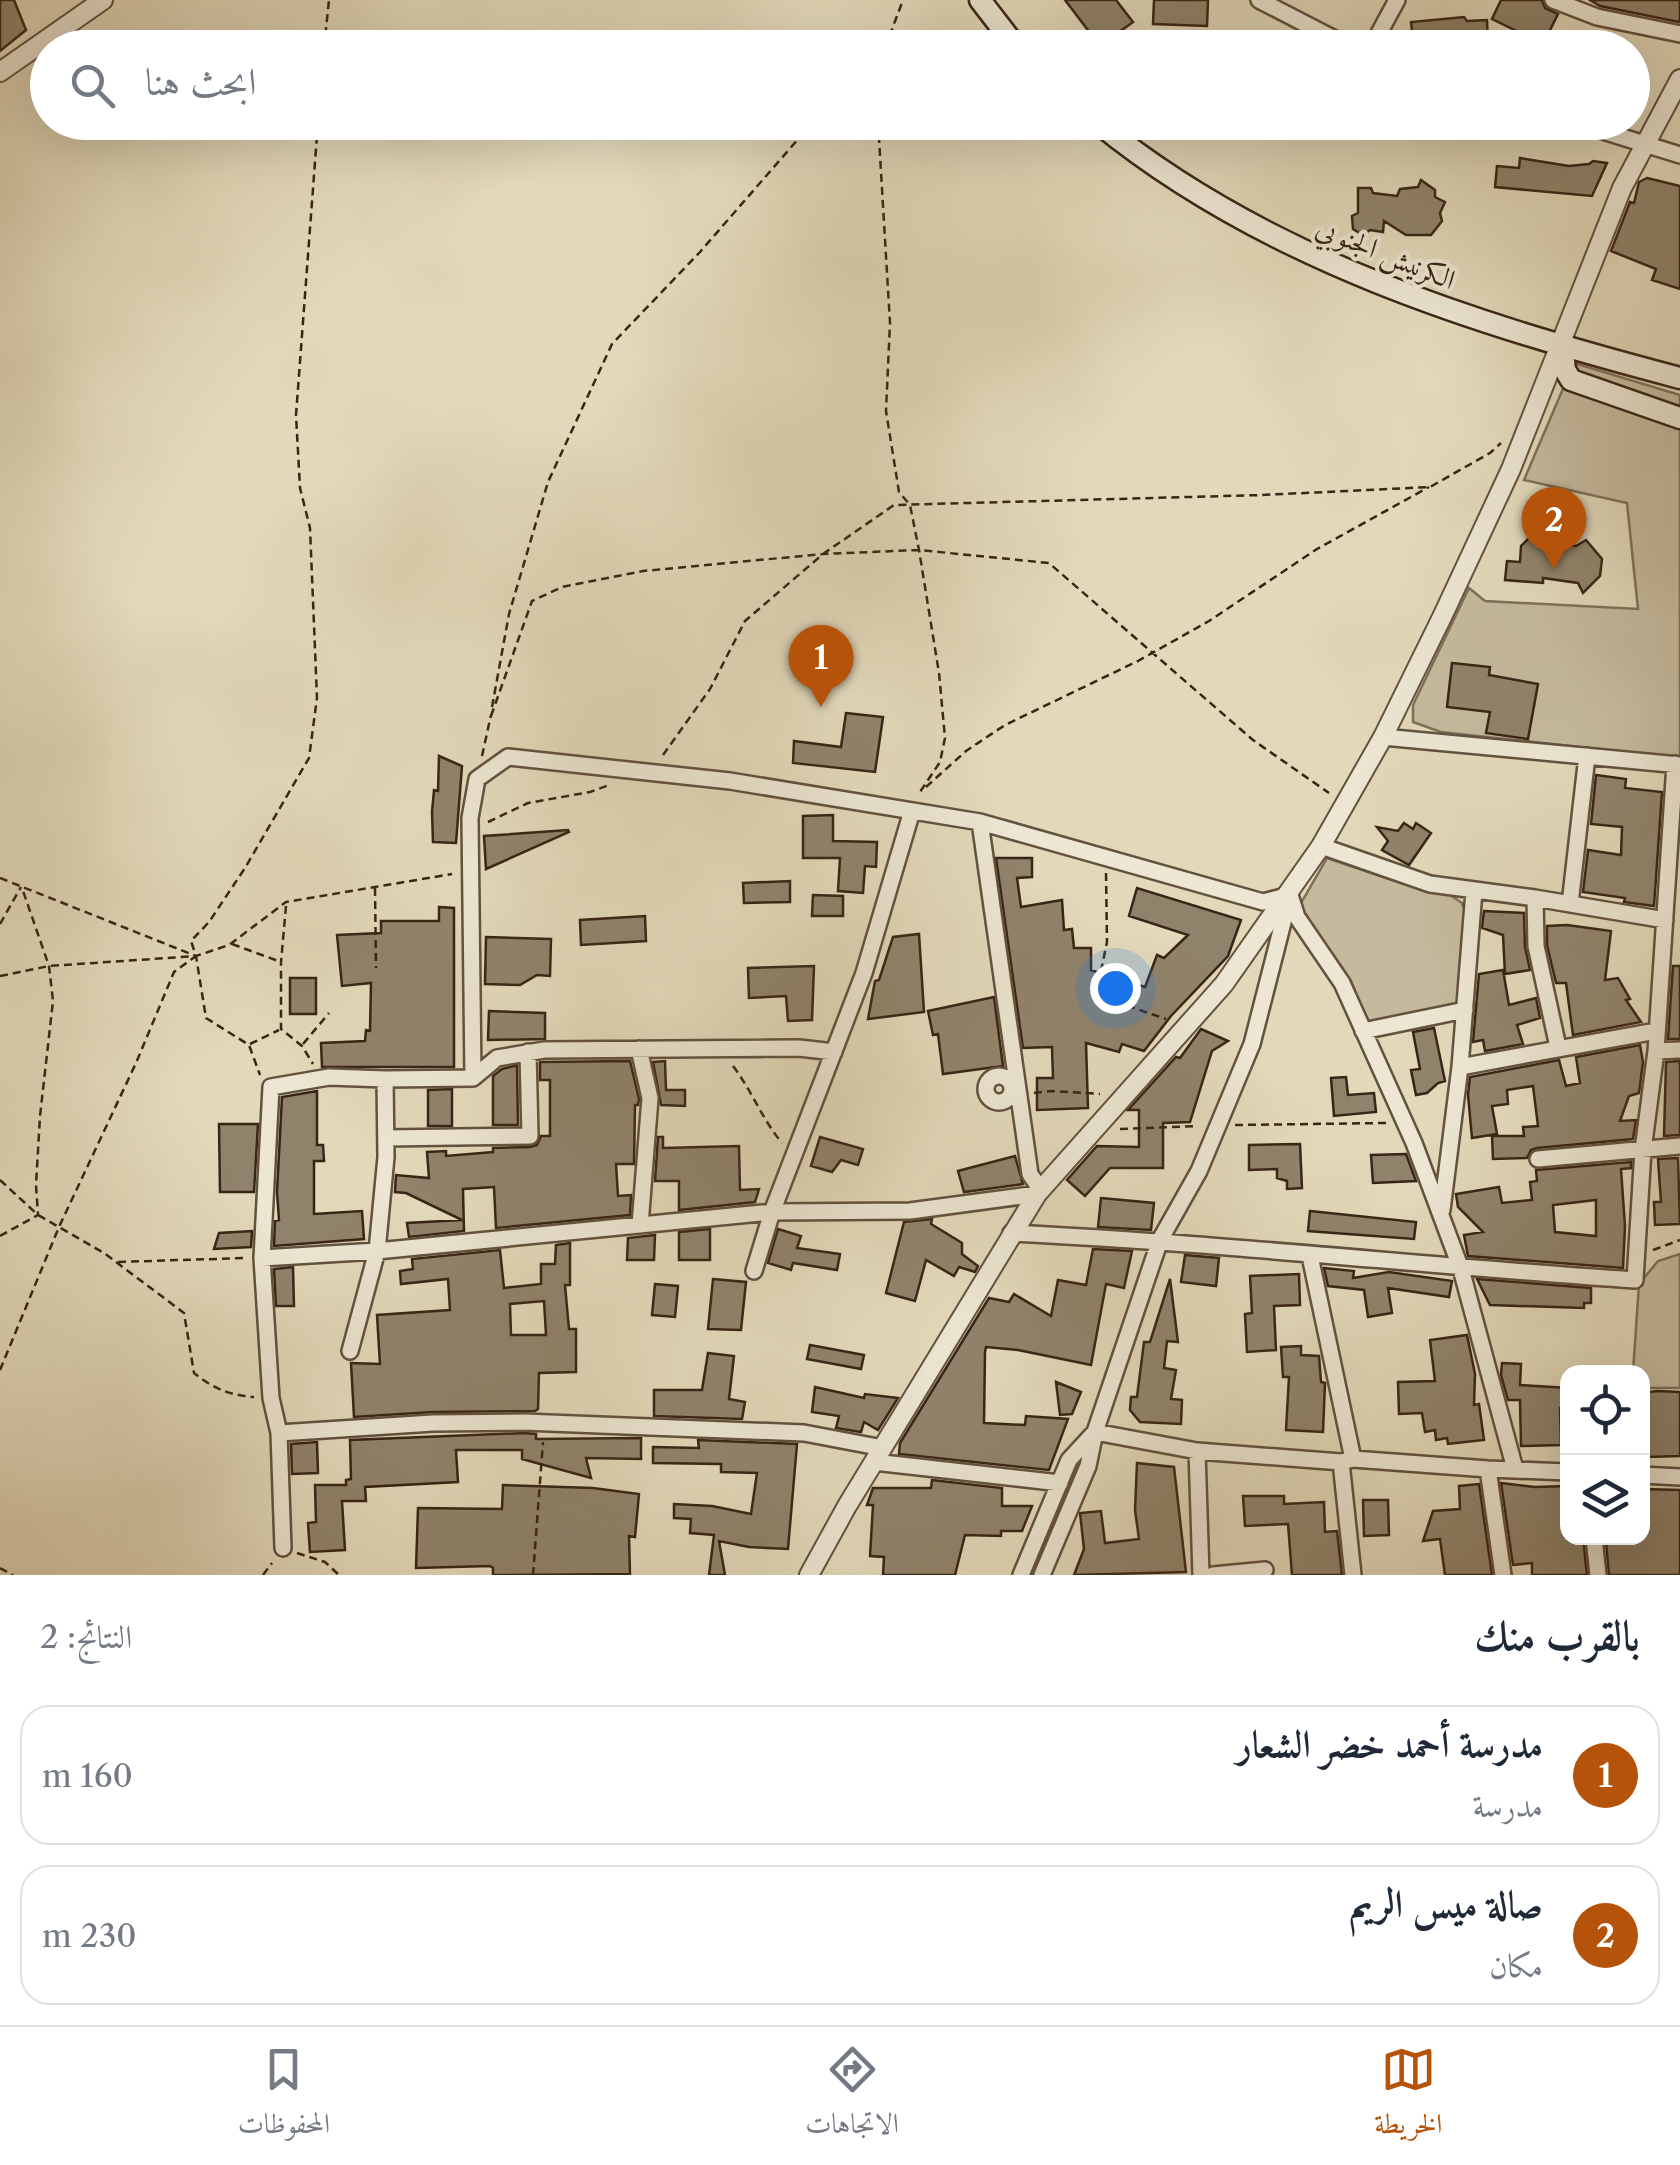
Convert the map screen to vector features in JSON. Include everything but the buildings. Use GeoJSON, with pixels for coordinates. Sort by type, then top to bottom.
{"type":"FeatureCollection","features":[{"type":"Feature","properties":{"kind":"main road"},"geometry":{"type":"LineString","coordinates":[[980,0],[1003,30]]}},
{"type":"Feature","properties":{"kind":"main road","name":"الكرنيش الجنوبي"},"geometry":{"type":"LineString","coordinates":[[1119,140],[1146,162],[1224,211],[1309,252],[1479,320],[1680,378]]}},
{"type":"Feature","properties":{"kind":"main road"},"geometry":{"type":"LineString","coordinates":[[1562,344],[1565,370],[1572,380],[1680,418]]}},
{"type":"Feature","properties":{"kind":"street"},"geometry":{"type":"LineString","coordinates":[[60,30],[103,0]]}},
{"type":"Feature","properties":{"kind":"street"},"geometry":{"type":"LineString","coordinates":[[1259,0],[1317,30]]}},
{"type":"Feature","properties":{"kind":"street"},"geometry":{"type":"LineString","coordinates":[[1381,30],[1397,0]]}},
{"type":"Feature","properties":{"kind":"street"},"geometry":{"type":"LineString","coordinates":[[1553,0],[1597,17],[1680,34]]}},
{"type":"Feature","properties":{"kind":"street"},"geometry":{"type":"LineString","coordinates":[[0,72],[30,51]]}},
{"type":"Feature","properties":{"kind":"street"},"geometry":{"type":"LineString","coordinates":[[1650,135],[1680,79]]}},
{"type":"Feature","properties":{"kind":"street"},"geometry":{"type":"LineString","coordinates":[[1626,140],[1680,155]]}},
{"type":"Feature","properties":{"kind":"street"},"geometry":{"type":"LineString","coordinates":[[809,1575],[1038,1191],[1224,984],[1321,846],[1383,736],[1510,469],[1622,188],[1647,140]]}},
{"type":"Feature","properties":{"kind":"street"},"geometry":{"type":"LineString","coordinates":[[1011,1234],[1160,1240],[1462,1269],[1635,1280],[1665,920],[1674,881],[1677,765],[1383,736]]}},
{"type":"Feature","properties":{"kind":"street"},"geometry":{"type":"LineString","coordinates":[[1570,904],[1588,756]]}},
{"type":"Feature","properties":{"kind":"street"},"geometry":{"type":"LineString","coordinates":[[472,1078],[470,818],[477,779],[508,757],[730,781],[912,810],[980,822],[1263,902],[1290,895]]}},
{"type":"Feature","properties":{"kind":"street"},"geometry":{"type":"LineString","coordinates":[[754,1271],[772,1212],[864,973],[912,810]]}},
{"type":"Feature","properties":{"kind":"street"},"geometry":{"type":"LineString","coordinates":[[980,822],[1015,1092],[1030,1174],[1038,1191]]}},
{"type":"Feature","properties":{"kind":"street"},"geometry":{"type":"LineString","coordinates":[[1321,846],[1430,884],[1665,920]]}},
{"type":"Feature","properties":{"kind":"street"},"geometry":{"type":"LineString","coordinates":[[1442,1215],[1460,1067],[1474,891]]}},
{"type":"Feature","properties":{"kind":"street"},"geometry":{"type":"LineString","coordinates":[[1290,895],[1297,917],[1342,983],[1442,1215],[1462,1269],[1516,1469]]}},
{"type":"Feature","properties":{"kind":"street"},"geometry":{"type":"LineString","coordinates":[[1042,1575],[1088,1466],[1095,1432],[1160,1240],[1199,1171],[1252,1044],[1290,895]]}},
{"type":"Feature","properties":{"kind":"street"},"geometry":{"type":"LineString","coordinates":[[1534,898],[1536,946],[1558,1047]]}},
{"type":"Feature","properties":{"kind":"street"},"geometry":{"type":"LineString","coordinates":[[1364,1031],[1464,1010]]}},
{"type":"Feature","properties":{"kind":"street"},"geometry":{"type":"LineString","coordinates":[[1460,1067],[1656,1031]]}},
{"type":"Feature","properties":{"kind":"street"},"geometry":{"type":"LineString","coordinates":[[283,1548],[279,1433],[271,1398],[262,1258],[271,1086],[322,1078],[472,1078],[497,1058],[528,1052],[799,1048],[834,1052]]}},
{"type":"Feature","properties":{"kind":"street"},"geometry":{"type":"LineString","coordinates":[[639,1049],[650,1098],[640,1226]]}},
{"type":"Feature","properties":{"kind":"street"},"geometry":{"type":"LineString","coordinates":[[1656,1051],[1680,1050]]}},
{"type":"Feature","properties":{"kind":"street"},"geometry":{"type":"LineString","coordinates":[[386,1138],[530,1136],[528,1052]]}},
{"type":"Feature","properties":{"kind":"street"},"geometry":{"type":"LineString","coordinates":[[350,1351],[377,1251],[386,1138],[385,1080]]}},
{"type":"Feature","properties":{"kind":"street"},"geometry":{"type":"LineString","coordinates":[[1538,1159],[1680,1146]]}},
{"type":"Feature","properties":{"kind":"street"},"geometry":{"type":"LineString","coordinates":[[262,1258],[377,1251],[772,1212],[910,1211],[1038,1191]]}},
{"type":"Feature","properties":{"kind":"street"},"geometry":{"type":"LineString","coordinates":[[1310,1256],[1347,1460],[1353,1575]]}},
{"type":"Feature","properties":{"kind":"street"},"geometry":{"type":"LineString","coordinates":[[279,1433],[433,1423],[545,1423],[804,1433],[879,1455],[1060,1483]]}},
{"type":"Feature","properties":{"kind":"street"},"geometry":{"type":"LineString","coordinates":[[1095,1432],[1197,1451],[1560,1472]]}},
{"type":"Feature","properties":{"kind":"street"},"geometry":{"type":"LineString","coordinates":[[1021,1575],[1069,1460],[1095,1432]]}},
{"type":"Feature","properties":{"kind":"street"},"geometry":{"type":"LineString","coordinates":[[1197,1451],[1201,1575]]}},
{"type":"Feature","properties":{"kind":"street"},"geometry":{"type":"LineString","coordinates":[[1488,1470],[1503,1575]]}},
{"type":"Feature","properties":{"kind":"street"},"geometry":{"type":"LineString","coordinates":[[1650,1476],[1680,1478]]}},
{"type":"Feature","properties":{"kind":"street"},"geometry":{"type":"LineString","coordinates":[[1595,1545],[1598,1575]]}},
{"type":"Feature","properties":{"kind":"street"},"geometry":{"type":"LineString","coordinates":[[1214,1575],[1265,1570]]}},
{"type":"Feature","properties":{"kind":"path"},"geometry":{"type":"LineString","coordinates":[[326,30],[329,0]]}},
{"type":"Feature","properties":{"kind":"path"},"geometry":{"type":"LineString","coordinates":[[891,30],[903,0]]}},
{"type":"Feature","properties":{"kind":"path"},"geometry":{"type":"LineString","coordinates":[[271,1086],[262,1081],[248,1045],[206,1018],[191,941],[209,922],[245,868],[309,758],[317,698],[310,528],[300,488],[296,415],[317,140]]}},
{"type":"Feature","properties":{"kind":"path"},"geometry":{"type":"LineString","coordinates":[[477,779],[509,614],[548,482],[612,344],[700,252],[797,140]]}},
{"type":"Feature","properties":{"kind":"path"},"geometry":{"type":"LineString","coordinates":[[879,140],[890,323],[886,411],[900,492],[910,505],[919,550],[945,738],[940,762],[912,810]]}},
{"type":"Feature","properties":{"kind":"path"},"geometry":{"type":"LineString","coordinates":[[920,792],[966,751],[1005,726],[1209,621],[1317,549],[1490,453],[1501,442]]}},
{"type":"Feature","properties":{"kind":"path"},"geometry":{"type":"LineString","coordinates":[[646,772],[672,746],[710,689],[745,621],[824,554],[894,506],[1430,487]]}},
{"type":"Feature","properties":{"kind":"path"},"geometry":{"type":"LineString","coordinates":[[491,716],[532,601],[562,588],[643,572],[824,554],[919,550],[1049,563],[1253,740],[1345,804]]}},
{"type":"Feature","properties":{"kind":"path"},"geometry":{"type":"LineString","coordinates":[[482,825],[528,803],[609,786]]}},
{"type":"Feature","properties":{"kind":"path"},"geometry":{"type":"LineString","coordinates":[[1105,856],[1107,942],[1096,995],[1186,1026]]}},
{"type":"Feature","properties":{"kind":"path"},"geometry":{"type":"LineString","coordinates":[[0,1370],[58,1227],[136,1063],[174,972],[196,956],[231,943],[286,902],[448,876],[470,864]]}},
{"type":"Feature","properties":{"kind":"path"},"geometry":{"type":"LineString","coordinates":[[0,878],[196,956]]}},
{"type":"Feature","properties":{"kind":"path"},"geometry":{"type":"LineString","coordinates":[[0,924],[22,886]]}},
{"type":"Feature","properties":{"kind":"path"},"geometry":{"type":"LineString","coordinates":[[22,886],[48,966],[53,1000],[40,1116],[38,1215]]}},
{"type":"Feature","properties":{"kind":"path"},"geometry":{"type":"LineString","coordinates":[[374,887],[376,968]]}},
{"type":"Feature","properties":{"kind":"path"},"geometry":{"type":"LineString","coordinates":[[280,1030],[280,962],[286,902]]}},
{"type":"Feature","properties":{"kind":"path"},"geometry":{"type":"LineString","coordinates":[[231,943],[280,962]]}},
{"type":"Feature","properties":{"kind":"path"},"geometry":{"type":"LineString","coordinates":[[0,976],[48,966],[196,956]]}},
{"type":"Feature","properties":{"kind":"path"},"geometry":{"type":"LineString","coordinates":[[302,1046],[329,1013]]}},
{"type":"Feature","properties":{"kind":"path"},"geometry":{"type":"LineString","coordinates":[[248,1045],[280,1030]]}},
{"type":"Feature","properties":{"kind":"path"},"geometry":{"type":"LineString","coordinates":[[280,1030],[302,1046],[322,1078]]}},
{"type":"Feature","properties":{"kind":"path"},"geometry":{"type":"LineString","coordinates":[[720,1049],[749,1087],[768,1126],[794,1156]]}},
{"type":"Feature","properties":{"kind":"path"},"geometry":{"type":"LineString","coordinates":[[1015,1092],[1123,1095]]}},
{"type":"Feature","properties":{"kind":"path"},"geometry":{"type":"LineString","coordinates":[[1092,1130],[1405,1123]]}},
{"type":"Feature","properties":{"kind":"path"},"geometry":{"type":"LineString","coordinates":[[0,1180],[38,1215],[117,1262],[184,1314],[194,1373],[214,1389],[234,1396],[271,1398]]}},
{"type":"Feature","properties":{"kind":"path"},"geometry":{"type":"LineString","coordinates":[[0,1236],[38,1215]]}},
{"type":"Feature","properties":{"kind":"path"},"geometry":{"type":"LineString","coordinates":[[1638,1256],[1680,1240]]}},
{"type":"Feature","properties":{"kind":"path"},"geometry":{"type":"LineString","coordinates":[[117,1262],[262,1258]]}},
{"type":"Feature","properties":{"kind":"path"},"geometry":{"type":"LineString","coordinates":[[533,1575],[545,1423]]}},
{"type":"Feature","properties":{"kind":"path"},"geometry":{"type":"LineString","coordinates":[[262,1575],[283,1548],[325,1562],[339,1575]]}},
{"type":"Feature","properties":{"kind":"path"},"geometry":{"type":"LineString","coordinates":[[0,1568],[13,1575]]}},
{"type":"Feature","properties":{"kind":"shaded area"},"geometry":{"type":"Polygon","coordinates":[[[1574,363],[1680,395],[1680,758],[1441,732],[1413,722],[1413,705],[1469,588],[1485,601],[1638,609],[1627,503],[1524,480],[1574,363]]]}},
{"type":"Feature","properties":{"kind":"shaded area"},"geometry":{"type":"Polygon","coordinates":[[[1327,858],[1401,883],[1446,892],[1462,903],[1465,912],[1457,1007],[1372,1024],[1365,1017],[1351,981],[1301,912],[1301,903],[1327,858]]]}},
{"type":"Feature","properties":{"kind":"shaded area"},"geometry":{"type":"Polygon","coordinates":[[[1680,1254],[1680,1388],[1650,1388],[1650,1365],[1633,1365],[1639,1284],[1658,1261],[1680,1254]]]}},
{"type":"Feature","properties":{"kind":"place","name":"صالة ميس الريم"},"geometry":{"type":"Point","coordinates":[1554,569]}},
{"type":"Feature","properties":{"kind":"place","name":"مدرسة أحمد خضر الشعار"},"geometry":{"type":"Point","coordinates":[821,707]}}]}
